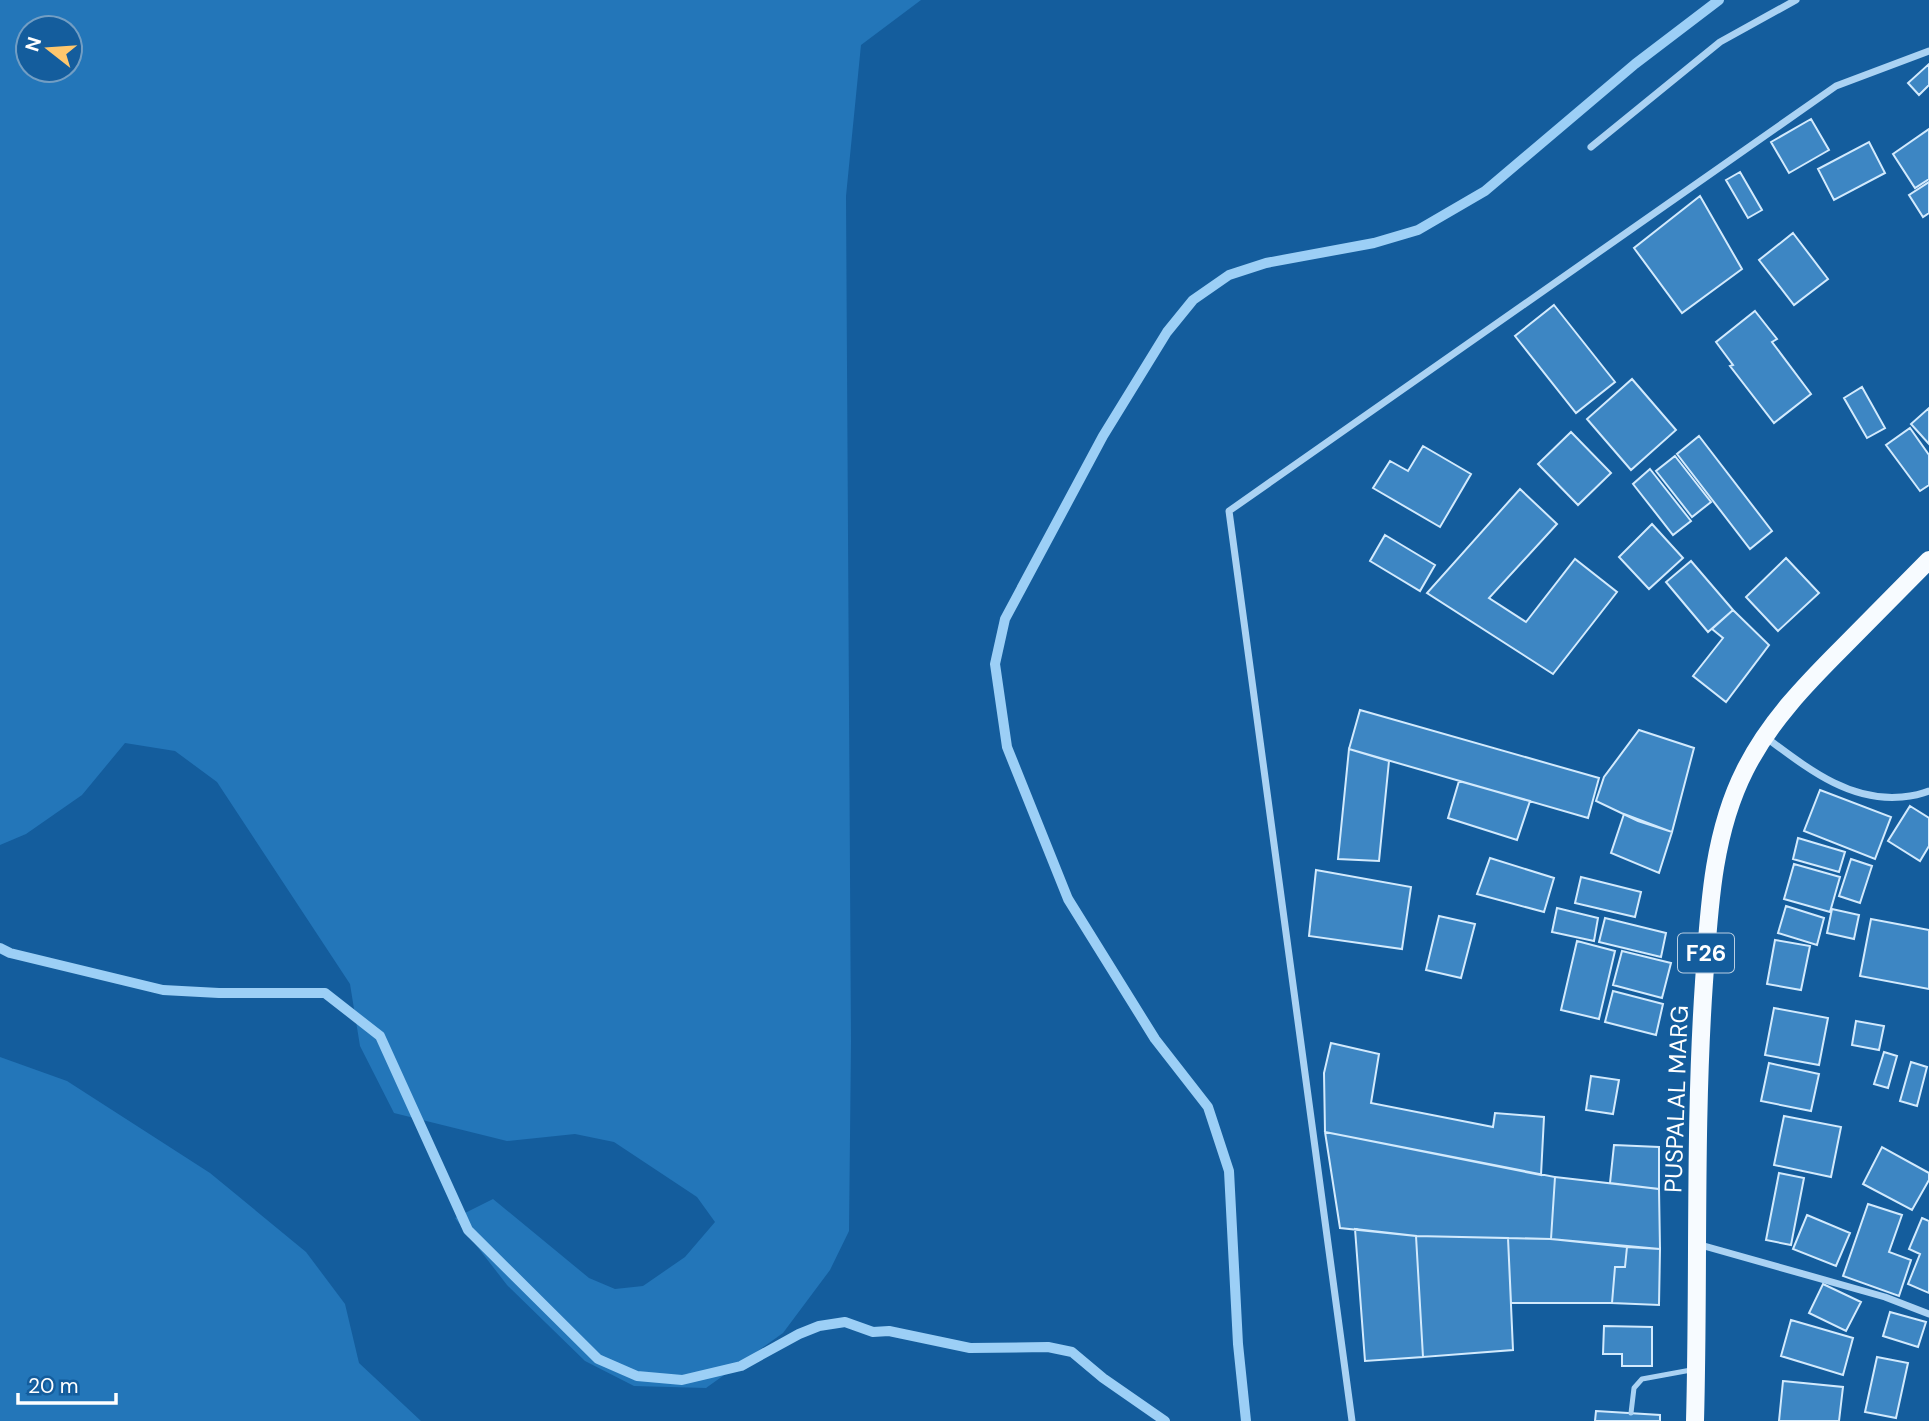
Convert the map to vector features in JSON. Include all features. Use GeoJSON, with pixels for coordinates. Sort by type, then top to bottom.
{"type":"FeatureCollection","features":[{"type":"Feature","properties":{"kind":"main road","name":"PUSPALAL MARG"},"geometry":{"type":"LineString","coordinates":[[1695,1421],[1700,1037],[1710,900],[1730,807],[1744,771],[1764,736],[1789,702],[1929,560]]}},
{"type":"Feature","properties":{"kind":"street"},"geometry":{"type":"LineString","coordinates":[[1591,147],[1720,42],[1797,0]]}},
{"type":"Feature","properties":{"kind":"street"},"geometry":{"type":"LineString","coordinates":[[1352,1421],[1229,511],[1836,86],[1929,51]]}},
{"type":"Feature","properties":{"kind":"street"},"geometry":{"type":"LineString","coordinates":[[1764,736],[1813,772],[1851,792],[1884,799],[1921,795],[1929,791]]}},
{"type":"Feature","properties":{"kind":"street"},"geometry":{"type":"LineString","coordinates":[[1696,1244],[1885,1297],[1929,1314]]}},
{"type":"Feature","properties":{"kind":"lane"},"geometry":{"type":"LineString","coordinates":[[1630,1413],[1634,1388],[1642,1380],[1696,1369]]}},
{"type":"Feature","properties":{"kind":"shaded area"},"geometry":{"type":"Polygon","coordinates":[[[0,0],[921,0],[861,45],[846,196],[851,1042],[849,1231],[830,1270],[783,1333],[706,1388],[634,1386],[585,1361],[507,1285],[455,1218],[493,1199],[589,1278],[615,1289],[643,1286],[685,1257],[715,1222],[697,1197],[614,1142],[575,1134],[507,1141],[394,1113],[360,1046],[350,984],[217,782],[175,751],[125,743],[82,795],[26,834],[0,845],[0,0]]]}},
{"type":"Feature","properties":{"kind":"shaded area"},"geometry":{"type":"Polygon","coordinates":[[[0,1057],[67,1081],[210,1173],[306,1252],[345,1304],[359,1363],[421,1421],[0,1421],[0,1057]]]}},
{"type":"Feature","properties":{"kind":"building"},"geometry":{"type":"Polygon","coordinates":[[[1929,64],[1929,85],[1919,95],[1908,83],[1929,64]]]}},
{"type":"Feature","properties":{"kind":"building"},"geometry":{"type":"Polygon","coordinates":[[[1811,119],[1829,150],[1789,173],[1771,142],[1811,119]]]}},
{"type":"Feature","properties":{"kind":"building"},"geometry":{"type":"Polygon","coordinates":[[[1929,129],[1929,179],[1915,188],[1893,154],[1929,129]]]}},
{"type":"Feature","properties":{"kind":"building"},"geometry":{"type":"Polygon","coordinates":[[[1869,142],[1885,173],[1834,200],[1818,169],[1869,142]]]}},
{"type":"Feature","properties":{"kind":"building"},"geometry":{"type":"Polygon","coordinates":[[[1740,172],[1762,210],[1748,218],[1726,180],[1740,172]]]}},
{"type":"Feature","properties":{"kind":"building"},"geometry":{"type":"Polygon","coordinates":[[[1929,182],[1929,213],[1923,217],[1909,195],[1929,182]]]}},
{"type":"Feature","properties":{"kind":"building"},"geometry":{"type":"Polygon","coordinates":[[[1700,196],[1742,269],[1682,313],[1634,248],[1700,196]]]}},
{"type":"Feature","properties":{"kind":"building"},"geometry":{"type":"Polygon","coordinates":[[[1793,233],[1828,279],[1794,305],[1759,260],[1793,233]]]}},
{"type":"Feature","properties":{"kind":"building"},"geometry":{"type":"Polygon","coordinates":[[[1554,305],[1615,382],[1576,413],[1515,336],[1554,305]]]}},
{"type":"Feature","properties":{"kind":"building"},"geometry":{"type":"Polygon","coordinates":[[[1755,311],[1777,339],[1772,342],[1811,394],[1774,423],[1730,366],[1733,365],[1716,342],[1755,311]]]}},
{"type":"Feature","properties":{"kind":"building"},"geometry":{"type":"Polygon","coordinates":[[[1632,379],[1676,430],[1631,470],[1587,419],[1632,379]]]}},
{"type":"Feature","properties":{"kind":"building"},"geometry":{"type":"Polygon","coordinates":[[[1862,387],[1885,428],[1867,438],[1844,398],[1862,387]]]}},
{"type":"Feature","properties":{"kind":"building"},"geometry":{"type":"Polygon","coordinates":[[[1929,408],[1929,444],[1911,424],[1929,408]]]}},
{"type":"Feature","properties":{"kind":"building"},"geometry":{"type":"Polygon","coordinates":[[[1910,428],[1929,455],[1929,485],[1920,491],[1886,445],[1910,428]]]}},
{"type":"Feature","properties":{"kind":"building"},"geometry":{"type":"Polygon","coordinates":[[[1571,432],[1611,473],[1578,505],[1538,464],[1571,432]]]}},
{"type":"Feature","properties":{"kind":"building"},"geometry":{"type":"Polygon","coordinates":[[[1699,436],[1772,531],[1750,549],[1677,454],[1699,436]]]}},
{"type":"Feature","properties":{"kind":"building"},"geometry":{"type":"Polygon","coordinates":[[[1423,446],[1471,474],[1440,527],[1373,488],[1390,461],[1408,471],[1423,446]]]}},
{"type":"Feature","properties":{"kind":"building"},"geometry":{"type":"Polygon","coordinates":[[[1675,456],[1711,502],[1692,517],[1656,471],[1675,456]]]}},
{"type":"Feature","properties":{"kind":"building"},"geometry":{"type":"Polygon","coordinates":[[[1650,469],[1691,521],[1673,535],[1633,484],[1650,469]]]}},
{"type":"Feature","properties":{"kind":"building"},"geometry":{"type":"Polygon","coordinates":[[[1520,489],[1557,524],[1489,598],[1526,622],[1575,559],[1617,592],[1553,674],[1427,593],[1520,489]]]}},
{"type":"Feature","properties":{"kind":"building"},"geometry":{"type":"Polygon","coordinates":[[[1652,524],[1683,558],[1649,589],[1619,557],[1652,524]]]}},
{"type":"Feature","properties":{"kind":"building"},"geometry":{"type":"Polygon","coordinates":[[[1385,535],[1435,565],[1420,591],[1370,561],[1385,535]]]}},
{"type":"Feature","properties":{"kind":"building"},"geometry":{"type":"Polygon","coordinates":[[[1786,558],[1819,593],[1778,631],[1746,597],[1786,558]]]}},
{"type":"Feature","properties":{"kind":"building"},"geometry":{"type":"Polygon","coordinates":[[[1691,561],[1733,610],[1708,632],[1666,582],[1691,561]]]}},
{"type":"Feature","properties":{"kind":"building"},"geometry":{"type":"Polygon","coordinates":[[[1733,610],[1769,645],[1726,702],[1693,676],[1723,638],[1712,629],[1733,610]]]}},
{"type":"Feature","properties":{"kind":"building"},"geometry":{"type":"Polygon","coordinates":[[[1360,710],[1599,778],[1588,818],[1349,749],[1360,710]]]}},
{"type":"Feature","properties":{"kind":"building"},"geometry":{"type":"Polygon","coordinates":[[[1639,730],[1694,748],[1672,832],[1638,821],[1596,801],[1604,777],[1639,730]]]}},
{"type":"Feature","properties":{"kind":"building"},"geometry":{"type":"Polygon","coordinates":[[[1349,749],[1389,761],[1379,861],[1338,859],[1349,749]]]}},
{"type":"Feature","properties":{"kind":"building"},"geometry":{"type":"Polygon","coordinates":[[[1459,781],[1530,801],[1517,840],[1448,818],[1459,781]]]}},
{"type":"Feature","properties":{"kind":"building"},"geometry":{"type":"Polygon","coordinates":[[[1820,790],[1891,817],[1875,859],[1804,831],[1820,790]]]}},
{"type":"Feature","properties":{"kind":"building"},"geometry":{"type":"Polygon","coordinates":[[[1910,806],[1929,818],[1929,846],[1920,861],[1888,841],[1910,806]]]}},
{"type":"Feature","properties":{"kind":"building"},"geometry":{"type":"Polygon","coordinates":[[[1624,814],[1672,832],[1659,873],[1611,853],[1624,814]]]}},
{"type":"Feature","properties":{"kind":"building"},"geometry":{"type":"Polygon","coordinates":[[[1798,838],[1845,852],[1839,872],[1793,859],[1798,838]]]}},
{"type":"Feature","properties":{"kind":"building"},"geometry":{"type":"Polygon","coordinates":[[[1490,858],[1554,878],[1544,912],[1477,894],[1490,858]]]}},
{"type":"Feature","properties":{"kind":"building"},"geometry":{"type":"Polygon","coordinates":[[[1851,859],[1872,866],[1860,903],[1839,896],[1851,859]]]}},
{"type":"Feature","properties":{"kind":"building"},"geometry":{"type":"Polygon","coordinates":[[[1794,864],[1840,877],[1830,912],[1784,899],[1794,864]]]}},
{"type":"Feature","properties":{"kind":"building"},"geometry":{"type":"Polygon","coordinates":[[[1316,870],[1411,887],[1402,949],[1309,936],[1316,870]]]}},
{"type":"Feature","properties":{"kind":"building"},"geometry":{"type":"Polygon","coordinates":[[[1581,877],[1641,892],[1635,917],[1575,903],[1581,877]]]}},
{"type":"Feature","properties":{"kind":"building"},"geometry":{"type":"Polygon","coordinates":[[[1786,906],[1824,918],[1817,945],[1778,933],[1786,906]]]}},
{"type":"Feature","properties":{"kind":"building"},"geometry":{"type":"Polygon","coordinates":[[[1557,908],[1598,918],[1594,941],[1552,932],[1557,908]]]}},
{"type":"Feature","properties":{"kind":"building"},"geometry":{"type":"Polygon","coordinates":[[[1832,909],[1859,915],[1854,939],[1827,933],[1832,909]]]}},
{"type":"Feature","properties":{"kind":"building"},"geometry":{"type":"Polygon","coordinates":[[[1439,916],[1475,924],[1461,978],[1426,970],[1439,916]]]}},
{"type":"Feature","properties":{"kind":"building"},"geometry":{"type":"Polygon","coordinates":[[[1605,918],[1666,933],[1661,957],[1599,942],[1605,918]]]}},
{"type":"Feature","properties":{"kind":"building"},"geometry":{"type":"Polygon","coordinates":[[[1871,919],[1929,930],[1929,989],[1860,976],[1871,919]]]}},
{"type":"Feature","properties":{"kind":"building"},"geometry":{"type":"Polygon","coordinates":[[[1775,940],[1810,946],[1801,990],[1767,984],[1775,940]]]}},
{"type":"Feature","properties":{"kind":"building"},"geometry":{"type":"Polygon","coordinates":[[[1577,941],[1615,951],[1599,1019],[1561,1010],[1577,941]]]}},
{"type":"Feature","properties":{"kind":"building"},"geometry":{"type":"Polygon","coordinates":[[[1622,951],[1671,963],[1662,998],[1613,985],[1622,951]]]}},
{"type":"Feature","properties":{"kind":"building"},"geometry":{"type":"Polygon","coordinates":[[[1613,991],[1663,1004],[1656,1035],[1605,1022],[1613,991]]]}},
{"type":"Feature","properties":{"kind":"building"},"geometry":{"type":"Polygon","coordinates":[[[1774,1008],[1828,1018],[1819,1065],[1765,1055],[1774,1008]]]}},
{"type":"Feature","properties":{"kind":"building"},"geometry":{"type":"Polygon","coordinates":[[[1856,1021],[1884,1026],[1879,1050],[1852,1045],[1856,1021]]]}},
{"type":"Feature","properties":{"kind":"building"},"geometry":{"type":"Polygon","coordinates":[[[1331,1043],[1379,1054],[1371,1103],[1493,1127],[1495,1113],[1544,1117],[1541,1175],[1325,1132],[1324,1073],[1331,1043]]]}},
{"type":"Feature","properties":{"kind":"building"},"geometry":{"type":"Polygon","coordinates":[[[1884,1052],[1897,1056],[1888,1088],[1874,1084],[1884,1052]]]}},
{"type":"Feature","properties":{"kind":"building"},"geometry":{"type":"Polygon","coordinates":[[[1911,1062],[1927,1067],[1917,1106],[1900,1101],[1911,1062]]]}},
{"type":"Feature","properties":{"kind":"building"},"geometry":{"type":"Polygon","coordinates":[[[1769,1063],[1819,1074],[1811,1111],[1761,1101],[1769,1063]]]}},
{"type":"Feature","properties":{"kind":"building"},"geometry":{"type":"Polygon","coordinates":[[[1591,1076],[1619,1080],[1613,1114],[1586,1110],[1591,1076]]]}},
{"type":"Feature","properties":{"kind":"building"},"geometry":{"type":"Polygon","coordinates":[[[1784,1116],[1841,1127],[1831,1177],[1774,1165],[1784,1116]]]}},
{"type":"Feature","properties":{"kind":"building"},"geometry":{"type":"Polygon","coordinates":[[[1325,1132],[1555,1177],[1551,1239],[1416,1236],[1340,1228],[1325,1132]]]}},
{"type":"Feature","properties":{"kind":"building"},"geometry":{"type":"Polygon","coordinates":[[[1614,1145],[1659,1147],[1659,1189],[1610,1183],[1614,1145]]]}},
{"type":"Feature","properties":{"kind":"building"},"geometry":{"type":"Polygon","coordinates":[[[1882,1147],[1929,1173],[1929,1180],[1912,1210],[1863,1184],[1882,1147]]]}},
{"type":"Feature","properties":{"kind":"building"},"geometry":{"type":"Polygon","coordinates":[[[1779,1173],[1804,1178],[1791,1245],[1766,1240],[1779,1173]]]}},
{"type":"Feature","properties":{"kind":"building"},"geometry":{"type":"Polygon","coordinates":[[[1555,1177],[1659,1189],[1660,1249],[1551,1239],[1555,1177]]]}},
{"type":"Feature","properties":{"kind":"building"},"geometry":{"type":"Polygon","coordinates":[[[1868,1204],[1902,1215],[1889,1252],[1911,1260],[1899,1296],[1843,1276],[1868,1204]]]}},
{"type":"Feature","properties":{"kind":"building"},"geometry":{"type":"Polygon","coordinates":[[[1807,1215],[1850,1233],[1836,1266],[1793,1249],[1807,1215]]]}},
{"type":"Feature","properties":{"kind":"building"},"geometry":{"type":"Polygon","coordinates":[[[1922,1218],[1929,1221],[1929,1293],[1908,1284],[1920,1254],[1909,1249],[1922,1218]]]}},
{"type":"Feature","properties":{"kind":"building"},"geometry":{"type":"Polygon","coordinates":[[[1355,1229],[1416,1236],[1423,1357],[1365,1361],[1355,1229]]]}},
{"type":"Feature","properties":{"kind":"building"},"geometry":{"type":"Polygon","coordinates":[[[1416,1236],[1508,1238],[1513,1350],[1423,1357],[1416,1236]]]}},
{"type":"Feature","properties":{"kind":"building"},"geometry":{"type":"Polygon","coordinates":[[[1508,1238],[1551,1239],[1627,1247],[1625,1267],[1615,1267],[1612,1303],[1511,1303],[1508,1238]]]}},
{"type":"Feature","properties":{"kind":"building"},"geometry":{"type":"Polygon","coordinates":[[[1627,1247],[1660,1249],[1659,1305],[1612,1303],[1615,1267],[1625,1267],[1627,1247]]]}},
{"type":"Feature","properties":{"kind":"building"},"geometry":{"type":"Polygon","coordinates":[[[1823,1284],[1861,1302],[1846,1331],[1809,1313],[1823,1284]]]}},
{"type":"Feature","properties":{"kind":"building"},"geometry":{"type":"Polygon","coordinates":[[[1890,1312],[1926,1322],[1918,1347],[1883,1336],[1890,1312]]]}},
{"type":"Feature","properties":{"kind":"building"},"geometry":{"type":"Polygon","coordinates":[[[1791,1320],[1853,1338],[1843,1375],[1781,1356],[1791,1320]]]}},
{"type":"Feature","properties":{"kind":"building"},"geometry":{"type":"Polygon","coordinates":[[[1604,1326],[1652,1327],[1652,1366],[1622,1366],[1622,1354],[1603,1354],[1604,1326]]]}},
{"type":"Feature","properties":{"kind":"building"},"geometry":{"type":"Polygon","coordinates":[[[1877,1357],[1908,1363],[1896,1418],[1865,1412],[1877,1357]]]}},
{"type":"Feature","properties":{"kind":"building"},"geometry":{"type":"Polygon","coordinates":[[[1783,1381],[1843,1387],[1839,1421],[1779,1421],[1783,1381]]]}},
{"type":"Feature","properties":{"kind":"building"},"geometry":{"type":"Polygon","coordinates":[[[1596,1411],[1660,1415],[1660,1421],[1595,1421],[1596,1411]]]}},
{"type":"Feature","properties":{"kind":"waterway"},"geometry":{"type":"LineString","coordinates":[[1246,1421],[1238,1344],[1229,1171],[1208,1107],[1155,1039],[1068,899],[1007,747],[995,664],[1005,619],[1103,436],[1167,332],[1193,300],[1229,275],[1266,263],[1374,243],[1418,230],[1485,191],[1635,64],[1719,0]]}},
{"type":"Feature","properties":{"kind":"waterway"},"geometry":{"type":"LineString","coordinates":[[0,948],[10,953],[163,990],[325,993],[380,1036],[468,1230],[598,1359],[637,1376],[682,1380],[741,1366],[799,1334],[819,1326],[845,1322],[873,1332],[889,1331],[970,1348],[1048,1347],[1072,1352],[1103,1378],[1165,1421]]}}]}
